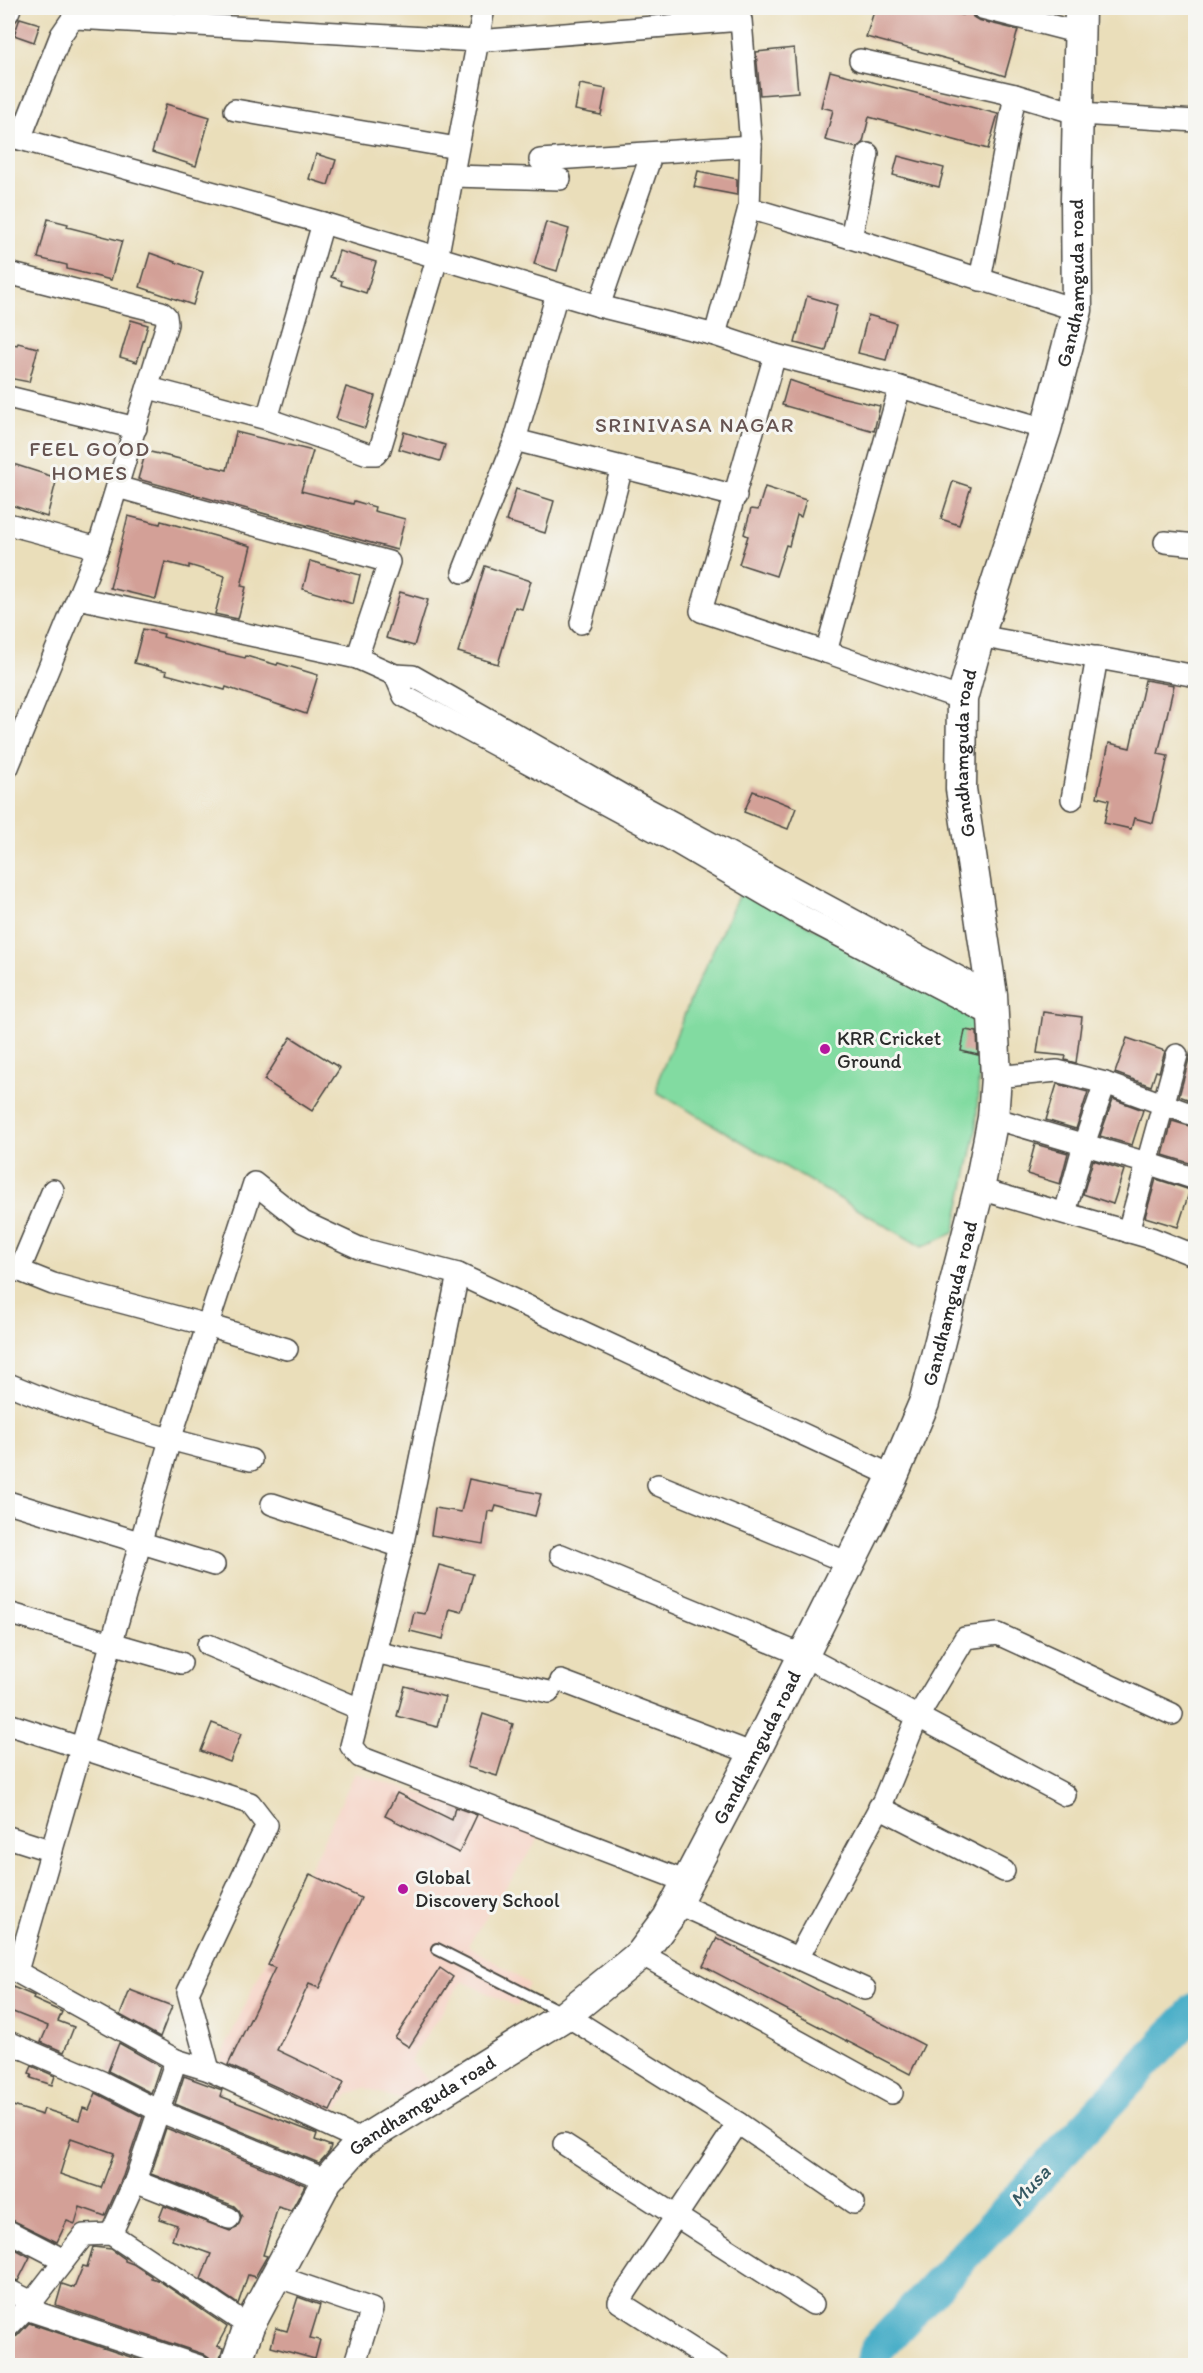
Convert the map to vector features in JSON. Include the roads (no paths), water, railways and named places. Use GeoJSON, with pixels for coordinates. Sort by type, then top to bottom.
{"type":"FeatureCollection","features":[{"type":"Feature","properties":{"kind":"street"},"geometry":{"type":"LineString","coordinates":[[8,14],[10,8]]}},
{"type":"Feature","properties":{"kind":"street"},"geometry":{"type":"LineString","coordinates":[[148,388],[267,419],[368,454],[376,454],[380,449],[437,259],[484,8]]}},
{"type":"Feature","properties":{"kind":"street"},"geometry":{"type":"LineString","coordinates":[[982,8],[1080,20]]}},
{"type":"Feature","properties":{"kind":"street"},"geometry":{"type":"LineString","coordinates":[[715,335],[748,208],[751,146],[741,20],[477,41],[76,18],[61,34],[14,136],[323,223],[598,306],[715,335],[775,356],[900,387],[1046,429]]}},
{"type":"Feature","properties":{"kind":"street","name":"Gandhamguda road"},"geometry":{"type":"LineString","coordinates":[[236,2366],[249,2326],[327,2180],[362,2141],[566,2015],[641,1954],[682,1892],[754,1754],[893,1476],[924,1403],[979,1189],[993,1118],[996,1077],[993,1005],[960,789],[963,699],[980,636],[1046,429],[1077,310],[1076,200],[1080,20]]}},
{"type":"Feature","properties":{"kind":"street"},"geometry":{"type":"LineString","coordinates":[[860,60],[1015,95],[1079,114],[1196,121]]}},
{"type":"Feature","properties":{"kind":"street"},"geometry":{"type":"LineString","coordinates":[[980,280],[1015,95]]}},
{"type":"Feature","properties":{"kind":"street"},"geometry":{"type":"LineString","coordinates":[[235,110],[457,148]]}},
{"type":"Feature","properties":{"kind":"street"},"geometry":{"type":"LineString","coordinates":[[540,160],[751,146]]}},
{"type":"Feature","properties":{"kind":"street"},"geometry":{"type":"LineString","coordinates":[[598,306],[652,153]]}},
{"type":"Feature","properties":{"kind":"street"},"geometry":{"type":"LineString","coordinates":[[851,238],[868,154]]}},
{"type":"Feature","properties":{"kind":"street"},"geometry":{"type":"LineString","coordinates":[[452,176],[560,179]]}},
{"type":"Feature","properties":{"kind":"street"},"geometry":{"type":"LineString","coordinates":[[748,208],[851,238],[1077,310]]}},
{"type":"Feature","properties":{"kind":"street"},"geometry":{"type":"LineString","coordinates":[[267,419],[323,223]]}},
{"type":"Feature","properties":{"kind":"street"},"geometry":{"type":"LineString","coordinates":[[8,273],[160,312],[165,316],[167,324],[98,548],[8,767]]}},
{"type":"Feature","properties":{"kind":"street"},"geometry":{"type":"LineString","coordinates":[[463,572],[515,440],[557,294]]}},
{"type":"Feature","properties":{"kind":"street"},"geometry":{"type":"LineString","coordinates":[[775,356],[701,611],[963,699]]}},
{"type":"Feature","properties":{"kind":"street"},"geometry":{"type":"LineString","coordinates":[[825,652],[900,387]]}},
{"type":"Feature","properties":{"kind":"street"},"geometry":{"type":"LineString","coordinates":[[8,397],[136,428]]}},
{"type":"Feature","properties":{"kind":"street"},"geometry":{"type":"LineString","coordinates":[[515,440],[736,496]]}},
{"type":"Feature","properties":{"kind":"street"},"geometry":{"type":"LineString","coordinates":[[581,623],[622,467]]}},
{"type":"Feature","properties":{"kind":"street"},"geometry":{"type":"LineString","coordinates":[[117,487],[389,562],[357,658]]}},
{"type":"Feature","properties":{"kind":"street"},"geometry":{"type":"LineString","coordinates":[[8,524],[98,548]]}},
{"type":"Feature","properties":{"kind":"street"},"geometry":{"type":"LineString","coordinates":[[1165,542],[1196,545]]}},
{"type":"Feature","properties":{"kind":"street"},"geometry":{"type":"LineString","coordinates":[[78,598],[357,658],[395,675],[413,676],[557,769],[725,861],[800,915],[993,1005]]}},
{"type":"Feature","properties":{"kind":"street"},"geometry":{"type":"LineString","coordinates":[[980,636],[1196,676]]}},
{"type":"Feature","properties":{"kind":"street"},"geometry":{"type":"LineString","coordinates":[[1072,799],[1097,657]]}},
{"type":"Feature","properties":{"kind":"street"},"geometry":{"type":"LineString","coordinates":[[1128,1232],[1177,1055]]}},
{"type":"Feature","properties":{"kind":"street"},"geometry":{"type":"LineString","coordinates":[[996,1077],[1057,1071],[1105,1083],[1196,1116]]}},
{"type":"Feature","properties":{"kind":"street"},"geometry":{"type":"LineString","coordinates":[[1065,1213],[1084,1144],[1105,1083]]}},
{"type":"Feature","properties":{"kind":"street"},"geometry":{"type":"LineString","coordinates":[[993,1118],[1196,1179]]}},
{"type":"Feature","properties":{"kind":"street"},"geometry":{"type":"LineString","coordinates":[[362,2141],[209,2070],[176,2060],[12,1969],[52,1851],[170,1440],[254,1183],[303,1222],[359,1248],[458,1274],[893,1476]]}},
{"type":"Feature","properties":{"kind":"street"},"geometry":{"type":"LineString","coordinates":[[979,1189],[1151,1238],[1196,1256]]}},
{"type":"Feature","properties":{"kind":"street"},"geometry":{"type":"LineString","coordinates":[[53,1190],[13,1269],[52,1284],[207,1325],[287,1349]]}},
{"type":"Feature","properties":{"kind":"street"},"geometry":{"type":"LineString","coordinates":[[458,1274],[402,1547],[351,1746],[360,1757],[490,1805],[682,1892],[798,1958],[866,1989]]}},
{"type":"Feature","properties":{"kind":"street"},"geometry":{"type":"LineString","coordinates":[[8,1384],[30,1394],[170,1440],[251,1461]]}},
{"type":"Feature","properties":{"kind":"street"},"geometry":{"type":"LineString","coordinates":[[658,1485],[849,1563]]}},
{"type":"Feature","properties":{"kind":"street"},"geometry":{"type":"LineString","coordinates":[[8,1502],[214,1565]]}},
{"type":"Feature","properties":{"kind":"street"},"geometry":{"type":"LineString","coordinates":[[272,1504],[402,1547]]}},
{"type":"Feature","properties":{"kind":"street"},"geometry":{"type":"LineString","coordinates":[[561,1555],[802,1655],[1065,1795]]}},
{"type":"Feature","properties":{"kind":"street"},"geometry":{"type":"LineString","coordinates":[[8,1612],[182,1663]]}},
{"type":"Feature","properties":{"kind":"street"},"geometry":{"type":"LineString","coordinates":[[798,1958],[879,1807],[917,1718],[965,1638],[998,1634],[1173,1714]]}},
{"type":"Feature","properties":{"kind":"street"},"geometry":{"type":"LineString","coordinates":[[208,1645],[360,1708]]}},
{"type":"Feature","properties":{"kind":"street"},"geometry":{"type":"LineString","coordinates":[[375,1652],[555,1687],[754,1754]]}},
{"type":"Feature","properties":{"kind":"street"},"geometry":{"type":"LineString","coordinates":[[8,1724],[250,1803],[267,1825],[188,1992],[209,2070]]}},
{"type":"Feature","properties":{"kind":"street"},"geometry":{"type":"LineString","coordinates":[[879,1807],[1004,1871]]}},
{"type":"Feature","properties":{"kind":"street"},"geometry":{"type":"LineString","coordinates":[[8,1837],[52,1851]]}},
{"type":"Feature","properties":{"kind":"street"},"geometry":{"type":"LineString","coordinates":[[641,1954],[892,2093]]}},
{"type":"Feature","properties":{"kind":"street"},"geometry":{"type":"LineString","coordinates":[[566,2015],[738,2123],[854,2203]]}},
{"type":"Feature","properties":{"kind":"street"},"geometry":{"type":"LineString","coordinates":[[8,2042],[102,2082],[159,2111],[327,2180]]}},
{"type":"Feature","properties":{"kind":"street"},"geometry":{"type":"LineString","coordinates":[[111,2234],[135,2181],[176,2060]]}},
{"type":"Feature","properties":{"kind":"street"},"geometry":{"type":"LineString","coordinates":[[719,2366],[619,2302],[738,2123]]}},
{"type":"Feature","properties":{"kind":"street"},"geometry":{"type":"LineString","coordinates":[[564,2144],[813,2304]]}},
{"type":"Feature","properties":{"kind":"street"},"geometry":{"type":"LineString","coordinates":[[135,2181],[229,2218]]}},
{"type":"Feature","properties":{"kind":"street"},"geometry":{"type":"LineString","coordinates":[[8,2231],[64,2260]]}},
{"type":"Feature","properties":{"kind":"street"},"geometry":{"type":"LineString","coordinates":[[8,2327],[29,2305],[84,2235],[111,2234],[249,2326]]}},
{"type":"Feature","properties":{"kind":"street"},"geometry":{"type":"LineString","coordinates":[[276,2276],[372,2309],[354,2366]]}},
{"type":"Feature","properties":{"kind":"street"},"geometry":{"type":"LineString","coordinates":[[8,2290],[29,2305],[199,2366]]}},
{"type":"Feature","properties":{"kind":"lane"},"geometry":{"type":"LineString","coordinates":[[437,1949],[566,2015]]}},
{"type":"Feature","properties":{"kind":"waterway","name":"Musa"},"geometry":{"type":"LineString","coordinates":[[872,2366],[875,2351],[1196,2009]]}},
{"type":"Feature","properties":{"kind":"place","name":"KRR Cricket Ground"},"geometry":{"type":"Point","coordinates":[825,1049]}},
{"type":"Feature","properties":{"kind":"place","name":"Global Discovery School"},"geometry":{"type":"Point","coordinates":[403,1889]}},
{"type":"Feature","properties":{"kind":"district","name":"SRINIVASA NAGAR"},"geometry":{"type":"Point","coordinates":[695,425]}},
{"type":"Feature","properties":{"kind":"district","name":"FEEL GOOD HOMES"},"geometry":{"type":"Point","coordinates":[90,461]}}]}
